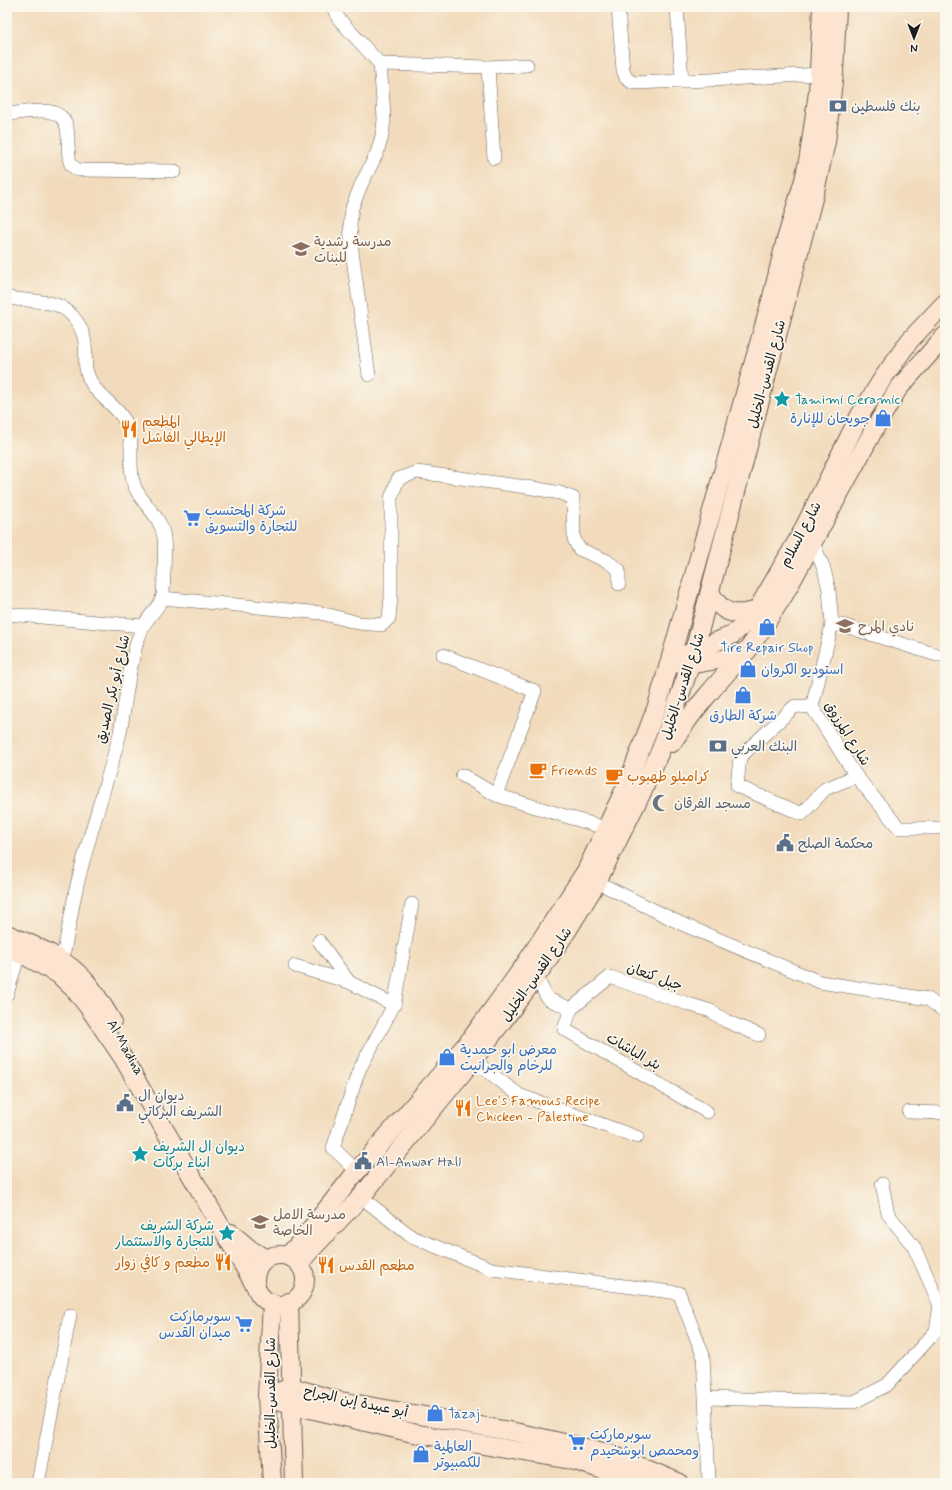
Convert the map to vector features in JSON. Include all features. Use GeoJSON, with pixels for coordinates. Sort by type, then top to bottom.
{"type":"FeatureCollection","features":[{"type":"Feature","properties":{"kind":"main road","name":"شارع القدس-الخليل"},"geometry":{"type":"LineString","coordinates":[[293,1260],[297,1246],[357,1171],[471,1039],[524,966],[586,871],[629,780],[657,706],[804,180],[813,135],[820,74],[822,7]]}},
{"type":"Feature","properties":{"kind":"main road","name":"شارع القدس-الخليل"},"geometry":{"type":"LineString","coordinates":[[293,1260],[308,1253],[362,1197],[473,1060],[536,977],[567,931],[597,882],[643,790],[667,735],[693,656],[815,190],[826,142],[834,73],[837,7]]}},
{"type":"Feature","properties":{"kind":"main road","name":"شارع السلام"},"geometry":{"type":"LineString","coordinates":[[643,790],[685,722],[713,688],[748,650],[784,595],[860,415],[883,378],[910,340],[945,303]]}},
{"type":"Feature","properties":{"kind":"main road","name":"شارع السلام"},"geometry":{"type":"LineString","coordinates":[[669,664],[693,656],[732,635],[747,622],[806,540],[898,389],[945,336]]}},
{"type":"Feature","properties":{"kind":"main road"},"geometry":{"type":"LineString","coordinates":[[710,592],[715,602],[721,608],[731,612],[743,614],[757,610]]}},
{"type":"Feature","properties":{"kind":"main road","name":"شارع السلام"},"geometry":{"type":"LineString","coordinates":[[693,656],[713,661],[733,657],[748,650]]}},
{"type":"Feature","properties":{"kind":"main road","name":"Al Madina"},"geometry":{"type":"LineString","coordinates":[[7,934],[32,944],[60,968],[123,1058],[178,1150],[209,1206]]}},
{"type":"Feature","properties":{"kind":"main road","name":"Al Madina"},"geometry":{"type":"LineString","coordinates":[[13,951],[60,968]]}},
{"type":"Feature","properties":{"kind":"main road"},"geometry":{"type":"LineString","coordinates":[[209,1206],[234,1237],[266,1259]]}},
{"type":"Feature","properties":{"kind":"main road"},"geometry":{"type":"LineString","coordinates":[[209,1206],[259,1294],[265,1299],[281,1303],[296,1298],[304,1286],[305,1278],[303,1270],[293,1260],[280,1255],[266,1259],[260,1264],[257,1271],[255,1279],[256,1287]]}},
{"type":"Feature","properties":{"kind":"main road","name":"شارع القدس-الخليل"},"geometry":{"type":"LineString","coordinates":[[281,1303],[292,1387],[294,1483]]}},
{"type":"Feature","properties":{"kind":"main road","name":"شارع القدس-الخليل"},"geometry":{"type":"LineString","coordinates":[[272,1483],[267,1396],[281,1303]]}},
{"type":"Feature","properties":{"kind":"main road","name":"أبو عبيدة إبن الجراح"},"geometry":{"type":"LineString","coordinates":[[267,1396],[292,1387],[335,1400],[520,1434],[608,1453],[680,1483]]}},
{"type":"Feature","properties":{"kind":"main road","name":"أبو عبيدة إبن الجراح"},"geometry":{"type":"LineString","coordinates":[[267,1396],[293,1405],[413,1433],[572,1460],[644,1483]]}},
{"type":"Feature","properties":{"kind":"street"},"geometry":{"type":"LineString","coordinates":[[333,7],[338,18],[380,64],[384,120],[382,136],[377,153],[361,185],[352,208],[350,225],[352,252],[369,375]]}},
{"type":"Feature","properties":{"kind":"street"},"geometry":{"type":"LineString","coordinates":[[618,7],[622,69],[626,78],[633,83],[682,82],[820,74]]}},
{"type":"Feature","properties":{"kind":"street"},"geometry":{"type":"LineString","coordinates":[[677,7],[682,82]]}},
{"type":"Feature","properties":{"kind":"street"},"geometry":{"type":"LineString","coordinates":[[380,64],[488,67],[528,65]]}},
{"type":"Feature","properties":{"kind":"street"},"geometry":{"type":"LineString","coordinates":[[488,67],[494,158]]}},
{"type":"Feature","properties":{"kind":"street"},"geometry":{"type":"LineString","coordinates":[[7,114],[46,110],[60,115],[67,128],[69,159],[72,166],[78,170],[175,171]]}},
{"type":"Feature","properties":{"kind":"street"},"geometry":{"type":"LineString","coordinates":[[7,298],[55,304],[71,314],[81,328],[85,345],[87,374],[96,391],[102,398],[115,407],[128,426],[134,485],[138,494],[159,522],[162,529],[164,545],[162,598],[321,612],[360,623],[382,625],[389,618],[391,597],[391,498],[398,479],[417,472],[533,488],[560,493],[574,498],[574,538],[579,549],[607,561],[619,570],[619,584]]}},
{"type":"Feature","properties":{"kind":"street","name":"شارع المرزوق"},"geometry":{"type":"LineString","coordinates":[[806,540],[824,569],[829,590],[832,624],[812,707],[856,776],[899,828],[945,828]]}},
{"type":"Feature","properties":{"kind":"street","name":"شارع أبو بكر الصديق"},"geometry":{"type":"LineString","coordinates":[[60,968],[77,884],[119,735],[134,652],[144,626],[162,598]]}},
{"type":"Feature","properties":{"kind":"street"},"geometry":{"type":"LineString","coordinates":[[7,614],[144,626]]}},
{"type":"Feature","properties":{"kind":"street"},"geometry":{"type":"LineString","coordinates":[[832,624],[845,626],[937,655],[945,655]]}},
{"type":"Feature","properties":{"kind":"street"},"geometry":{"type":"LineString","coordinates":[[443,654],[535,691],[496,795]]}},
{"type":"Feature","properties":{"kind":"street"},"geometry":{"type":"LineString","coordinates":[[812,707],[795,706],[740,757],[737,786],[802,814],[825,790],[856,776]]}},
{"type":"Feature","properties":{"kind":"street"},"geometry":{"type":"LineString","coordinates":[[462,775],[496,795],[605,828]]}},
{"type":"Feature","properties":{"kind":"street"},"geometry":{"type":"LineString","coordinates":[[597,882],[682,924],[820,982],[928,999],[945,1012]]}},
{"type":"Feature","properties":{"kind":"street"},"geometry":{"type":"LineString","coordinates":[[357,1171],[333,1148],[359,1070],[394,1005],[412,904]]}},
{"type":"Feature","properties":{"kind":"street"},"geometry":{"type":"LineString","coordinates":[[320,941],[349,982]]}},
{"type":"Feature","properties":{"kind":"street"},"geometry":{"type":"LineString","coordinates":[[7,994],[13,951]]}},
{"type":"Feature","properties":{"kind":"street"},"geometry":{"type":"LineString","coordinates":[[295,966],[349,982],[394,1005]]}},
{"type":"Feature","properties":{"kind":"street"},"geometry":{"type":"LineString","coordinates":[[536,977],[548,999],[571,1009]]}},
{"type":"Feature","properties":{"kind":"street","name":"جبل كنعان"},"geometry":{"type":"LineString","coordinates":[[571,1009],[610,977],[711,1011],[726,1021],[759,1035]]}},
{"type":"Feature","properties":{"kind":"street","name":"بئر الباشات"},"geometry":{"type":"LineString","coordinates":[[571,1009],[564,1029],[707,1112]]}},
{"type":"Feature","properties":{"kind":"street"},"geometry":{"type":"LineString","coordinates":[[473,1060],[519,1095],[637,1137]]}},
{"type":"Feature","properties":{"kind":"street"},"geometry":{"type":"LineString","coordinates":[[909,1112],[945,1113]]}},
{"type":"Feature","properties":{"kind":"street"},"geometry":{"type":"LineString","coordinates":[[706,1398],[854,1402],[887,1385],[936,1331],[940,1305],[914,1247],[888,1214],[882,1184]]}},
{"type":"Feature","properties":{"kind":"street"},"geometry":{"type":"LineString","coordinates":[[362,1197],[412,1237],[492,1269],[679,1293],[703,1355],[709,1483]]}},
{"type":"Feature","properties":{"kind":"street"},"geometry":{"type":"LineString","coordinates":[[38,1483],[70,1315]]}},
{"type":"Feature","properties":{"kind":"place","name":"بنك فلسطين"},"geometry":{"type":"Point","coordinates":[838,106]}},
{"type":"Feature","properties":{"kind":"place","name":"مدرسة رشدية للبنات"},"geometry":{"type":"Point","coordinates":[301,249]}},
{"type":"Feature","properties":{"kind":"place","name":"Tamimi Ceramic"},"geometry":{"type":"Point","coordinates":[782,399]}},
{"type":"Feature","properties":{"kind":"place","name":"جويحان للإنارة"},"geometry":{"type":"Point","coordinates":[883,418]}},
{"type":"Feature","properties":{"kind":"place","name":"المطعم الإيطالي الفاشل"},"geometry":{"type":"Point","coordinates":[129,429]}},
{"type":"Feature","properties":{"kind":"place","name":"شركة المحتسب للتجارة والتسويق"},"geometry":{"type":"Point","coordinates":[192,518]}},
{"type":"Feature","properties":{"kind":"place","name":"نادي المرح"},"geometry":{"type":"Point","coordinates":[845,626]}},
{"type":"Feature","properties":{"kind":"place","name":"Tire Repair Shop"},"geometry":{"type":"Point","coordinates":[767,627]}},
{"type":"Feature","properties":{"kind":"place","name":"استوديو الكروان"},"geometry":{"type":"Point","coordinates":[748,669]}},
{"type":"Feature","properties":{"kind":"place","name":"شركة الطارق"},"geometry":{"type":"Point","coordinates":[743,695]}},
{"type":"Feature","properties":{"kind":"place","name":"البنك العربي"},"geometry":{"type":"Point","coordinates":[718,746]}},
{"type":"Feature","properties":{"kind":"place","name":"Friends"},"geometry":{"type":"Point","coordinates":[538,770]}},
{"type":"Feature","properties":{"kind":"place","name":"كراميلو طهبوب"},"geometry":{"type":"Point","coordinates":[614,776]}},
{"type":"Feature","properties":{"kind":"place","name":"مسجد الفرقان"},"geometry":{"type":"Point","coordinates":[661,803]}},
{"type":"Feature","properties":{"kind":"place","name":"محكمة الصلح"},"geometry":{"type":"Point","coordinates":[785,843]}},
{"type":"Feature","properties":{"kind":"place","name":"معرض ابو حمدية للرخام والجرانيت"},"geometry":{"type":"Point","coordinates":[447,1057]}},
{"type":"Feature","properties":{"kind":"place","name":"ديوان ال الشريف البركاتي"},"geometry":{"type":"Point","coordinates":[125,1103]}},
{"type":"Feature","properties":{"kind":"place","name":"Lee's Famous Recipe Chicken - Palestine"},"geometry":{"type":"Point","coordinates":[463,1108]}},
{"type":"Feature","properties":{"kind":"place","name":"ديوان ال الشريف ابناء بركات"},"geometry":{"type":"Point","coordinates":[140,1154]}},
{"type":"Feature","properties":{"kind":"place","name":"Al-Anwar Hall"},"geometry":{"type":"Point","coordinates":[363,1161]}},
{"type":"Feature","properties":{"kind":"place","name":"مدرسة الامل الخاصة"},"geometry":{"type":"Point","coordinates":[260,1222]}},
{"type":"Feature","properties":{"kind":"place","name":"شركة الشريف للتجارة والاستثمار"},"geometry":{"type":"Point","coordinates":[227,1233]}},
{"type":"Feature","properties":{"kind":"place","name":"مطعم و كافي زوار"},"geometry":{"type":"Point","coordinates":[223,1262]}},
{"type":"Feature","properties":{"kind":"place","name":"مطعم القدس"},"geometry":{"type":"Point","coordinates":[326,1265]}},
{"type":"Feature","properties":{"kind":"place","name":"سوبرماركت ميدان القدس"},"geometry":{"type":"Point","coordinates":[244,1324]}},
{"type":"Feature","properties":{"kind":"place","name":"Tazaj"},"geometry":{"type":"Point","coordinates":[435,1413]}},
{"type":"Feature","properties":{"kind":"place","name":"سوبرماركت ومحمص ابوشخيدم"},"geometry":{"type":"Point","coordinates":[577,1442]}},
{"type":"Feature","properties":{"kind":"place","name":"العالمية للكمبيوتر"},"geometry":{"type":"Point","coordinates":[421,1454]}}]}
